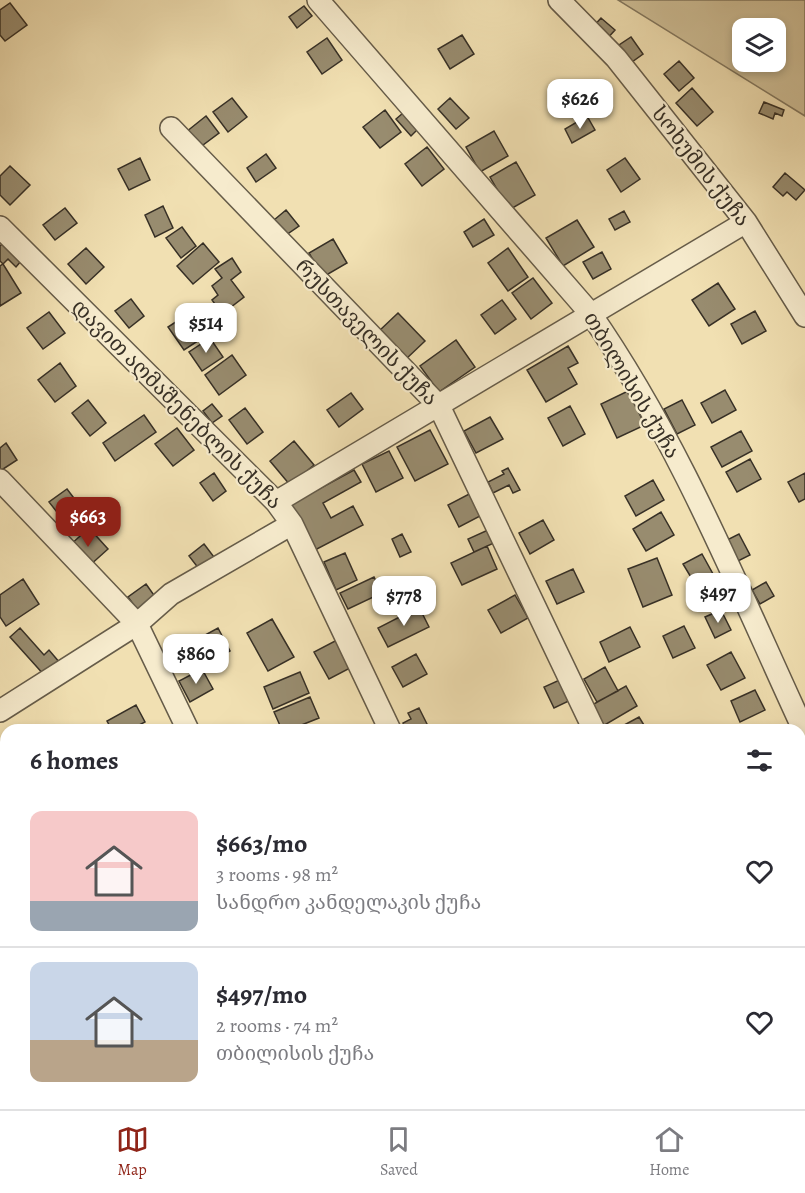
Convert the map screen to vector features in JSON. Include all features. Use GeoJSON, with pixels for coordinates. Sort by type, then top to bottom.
{"type":"FeatureCollection","features":[{"type":"Feature","properties":{"kind":"street","name":"თბილისის ქუჩა"},"geometry":{"type":"LineString","coordinates":[[318,0],[590,313],[616,350],[675,451],[801,724]]}},
{"type":"Feature","properties":{"kind":"street","name":"სოხუმის ქუჩა"},"geometry":{"type":"LineString","coordinates":[[559,0],[616,58],[746,222],[805,316]]}},
{"type":"Feature","properties":{"kind":"street","name":"რუსთაველის ქუჩა"},"geometry":{"type":"LineString","coordinates":[[171,128],[439,406],[591,724]]}},
{"type":"Feature","properties":{"kind":"street"},"geometry":{"type":"LineString","coordinates":[[276,502],[746,222]]}},
{"type":"Feature","properties":{"kind":"street","name":"დავით აღმაშენებლის ქუჩა"},"geometry":{"type":"LineString","coordinates":[[0,227],[276,502],[292,524],[387,724]]}},
{"type":"Feature","properties":{"kind":"street"},"geometry":{"type":"LineString","coordinates":[[0,480],[137,624],[185,724]]}},
{"type":"Feature","properties":{"kind":"street"},"geometry":{"type":"LineString","coordinates":[[0,711],[137,624],[171,594],[292,524]]}},
{"type":"Feature","properties":{"kind":"shaded area"},"geometry":{"type":"Polygon","coordinates":[[[618,0],[805,0],[805,116],[734,72],[786,72],[786,18],[732,18],[732,71],[618,0]]]}},
{"type":"Feature","properties":{"kind":"building"},"geometry":{"type":"Polygon","coordinates":[[[10,3],[27,25],[5,41],[0,35],[0,10],[10,3]]]}},
{"type":"Feature","properties":{"kind":"building"},"geometry":{"type":"Polygon","coordinates":[[[304,6],[312,16],[297,28],[289,17],[304,6]]]}},
{"type":"Feature","properties":{"kind":"building"},"geometry":{"type":"Polygon","coordinates":[[[601,18],[615,30],[605,41],[591,29],[601,18]]]}},
{"type":"Feature","properties":{"kind":"building"},"geometry":{"type":"Polygon","coordinates":[[[462,35],[474,54],[450,69],[438,49],[462,35]]]}},
{"type":"Feature","properties":{"kind":"building"},"geometry":{"type":"Polygon","coordinates":[[[631,37],[643,54],[625,67],[613,49],[631,37]]]}},
{"type":"Feature","properties":{"kind":"building"},"geometry":{"type":"Polygon","coordinates":[[[327,38],[342,60],[322,74],[307,52],[327,38]]]}},
{"type":"Feature","properties":{"kind":"building"},"geometry":{"type":"Polygon","coordinates":[[[679,61],[694,78],[679,91],[664,74],[679,61]]]}},
{"type":"Feature","properties":{"kind":"building"},"geometry":{"type":"Polygon","coordinates":[[[692,88],[713,112],[697,126],[676,103],[692,88]]]}},
{"type":"Feature","properties":{"kind":"building"},"geometry":{"type":"Polygon","coordinates":[[[232,98],[247,117],[228,132],[213,112],[232,98]]]}},
{"type":"Feature","properties":{"kind":"building"},"geometry":{"type":"Polygon","coordinates":[[[450,98],[469,118],[456,129],[438,109],[450,98]]]}},
{"type":"Feature","properties":{"kind":"building"},"geometry":{"type":"Polygon","coordinates":[[[764,102],[784,110],[782,116],[775,113],[773,119],[759,113],[764,102]]]}},
{"type":"Feature","properties":{"kind":"building"},"geometry":{"type":"Polygon","coordinates":[[[385,110],[401,132],[380,148],[363,127],[385,110]]]}},
{"type":"Feature","properties":{"kind":"building"},"geometry":{"type":"Polygon","coordinates":[[[403,113],[417,130],[411,136],[396,119],[403,113]]]}},
{"type":"Feature","properties":{"kind":"building"},"geometry":{"type":"Polygon","coordinates":[[[206,116],[219,133],[199,148],[186,132],[206,116]]]}},
{"type":"Feature","properties":{"kind":"building"},"geometry":{"type":"Polygon","coordinates":[[[587,116],[595,130],[572,143],[565,129],[587,116]]]}},
{"type":"Feature","properties":{"kind":"building"},"geometry":{"type":"Polygon","coordinates":[[[494,131],[508,156],[480,172],[466,147],[494,131]]]}},
{"type":"Feature","properties":{"kind":"building"},"geometry":{"type":"Polygon","coordinates":[[[427,147],[444,169],[422,186],[405,164],[427,147]]]}},
{"type":"Feature","properties":{"kind":"building"},"geometry":{"type":"Polygon","coordinates":[[[266,154],[276,168],[256,182],[247,168],[266,154]]]}},
{"type":"Feature","properties":{"kind":"building"},"geometry":{"type":"Polygon","coordinates":[[[140,158],[150,180],[129,190],[118,169],[140,158]]]}},
{"type":"Feature","properties":{"kind":"building"},"geometry":{"type":"Polygon","coordinates":[[[625,158],[640,179],[621,192],[607,170],[625,158]]]}},
{"type":"Feature","properties":{"kind":"building"},"geometry":{"type":"Polygon","coordinates":[[[516,162],[535,195],[509,210],[490,177],[516,162]]]}},
{"type":"Feature","properties":{"kind":"building"},"geometry":{"type":"Polygon","coordinates":[[[10,166],[30,185],[10,205],[0,195],[0,176],[10,166]]]}},
{"type":"Feature","properties":{"kind":"building"},"geometry":{"type":"Polygon","coordinates":[[[785,173],[805,190],[796,200],[787,192],[783,196],[773,187],[785,173]]]}},
{"type":"Feature","properties":{"kind":"building"},"geometry":{"type":"Polygon","coordinates":[[[163,206],[173,228],[155,237],[145,215],[163,206]]]}},
{"type":"Feature","properties":{"kind":"building"},"geometry":{"type":"Polygon","coordinates":[[[65,208],[77,223],[55,240],[43,225],[65,208]]]}},
{"type":"Feature","properties":{"kind":"building"},"geometry":{"type":"Polygon","coordinates":[[[286,210],[299,226],[286,235],[274,220],[286,210]]]}},
{"type":"Feature","properties":{"kind":"building"},"geometry":{"type":"Polygon","coordinates":[[[624,211],[630,222],[615,230],[609,219],[624,211]]]}},
{"type":"Feature","properties":{"kind":"building"},"geometry":{"type":"Polygon","coordinates":[[[484,219],[494,235],[473,247],[464,232],[484,219]]]}},
{"type":"Feature","properties":{"kind":"building"},"geometry":{"type":"Polygon","coordinates":[[[577,220],[594,247],[563,266],[546,238],[577,220]]]}},
{"type":"Feature","properties":{"kind":"building"},"geometry":{"type":"Polygon","coordinates":[[[182,227],[196,246],[181,258],[166,238],[182,227]]]}},
{"type":"Feature","properties":{"kind":"building"},"geometry":{"type":"Polygon","coordinates":[[[333,239],[347,263],[323,277],[309,253],[333,239]]]}},
{"type":"Feature","properties":{"kind":"building"},"geometry":{"type":"Polygon","coordinates":[[[3,243],[21,261],[16,267],[8,259],[3,264],[0,261],[0,246],[3,243]]]}},
{"type":"Feature","properties":{"kind":"building"},"geometry":{"type":"Polygon","coordinates":[[[203,243],[219,262],[193,284],[177,266],[203,243]]]}},
{"type":"Feature","properties":{"kind":"building"},"geometry":{"type":"Polygon","coordinates":[[[86,248],[104,267],[86,284],[68,264],[86,248]]]}},
{"type":"Feature","properties":{"kind":"building"},"geometry":{"type":"Polygon","coordinates":[[[508,248],[528,277],[508,291],[488,263],[508,248]]]}},
{"type":"Feature","properties":{"kind":"building"},"geometry":{"type":"Polygon","coordinates":[[[602,252],[611,269],[593,279],[583,262],[602,252]]]}},
{"type":"Feature","properties":{"kind":"building"},"geometry":{"type":"Polygon","coordinates":[[[232,258],[241,272],[231,280],[244,297],[222,314],[212,300],[218,295],[212,286],[222,278],[215,269],[232,258]]]}},
{"type":"Feature","properties":{"kind":"building"},"geometry":{"type":"Polygon","coordinates":[[[3,264],[21,293],[0,306],[0,266],[3,264]]]}},
{"type":"Feature","properties":{"kind":"building"},"geometry":{"type":"Polygon","coordinates":[[[533,278],[552,303],[531,319],[512,293],[533,278]]]}},
{"type":"Feature","properties":{"kind":"building"},"geometry":{"type":"Polygon","coordinates":[[[718,283],[735,309],[709,326],[692,300],[718,283]]]}},
{"type":"Feature","properties":{"kind":"building"},"geometry":{"type":"Polygon","coordinates":[[[131,299],[144,316],[129,328],[115,311],[131,299]]]}},
{"type":"Feature","properties":{"kind":"building"},"geometry":{"type":"Polygon","coordinates":[[[502,300],[516,319],[495,334],[481,315],[502,300]]]}},
{"type":"Feature","properties":{"kind":"building"},"geometry":{"type":"Polygon","coordinates":[[[755,311],[766,331],[742,344],[731,324],[755,311]]]}},
{"type":"Feature","properties":{"kind":"building"},"geometry":{"type":"Polygon","coordinates":[[[49,312],[65,333],[43,349],[27,328],[49,312]]]}},
{"type":"Feature","properties":{"kind":"building"},"geometry":{"type":"Polygon","coordinates":[[[191,312],[207,335],[184,350],[168,327],[191,312]]]}},
{"type":"Feature","properties":{"kind":"building"},"geometry":{"type":"Polygon","coordinates":[[[398,313],[425,341],[405,360],[378,332],[398,313]]]}},
{"type":"Feature","properties":{"kind":"building"},"geometry":{"type":"Polygon","coordinates":[[[210,338],[223,357],[202,371],[189,352],[210,338]]]}},
{"type":"Feature","properties":{"kind":"building"},"geometry":{"type":"Polygon","coordinates":[[[456,340],[475,367],[439,392],[420,366],[456,340]]]}},
{"type":"Feature","properties":{"kind":"building"},"geometry":{"type":"Polygon","coordinates":[[[568,346],[578,363],[568,368],[577,384],[546,402],[527,370],[568,346]]]}},
{"type":"Feature","properties":{"kind":"building"},"geometry":{"type":"Polygon","coordinates":[[[232,355],[246,375],[219,395],[205,375],[232,355]]]}},
{"type":"Feature","properties":{"kind":"building"},"geometry":{"type":"Polygon","coordinates":[[[60,363],[76,386],[55,402],[38,380],[60,363]]]}},
{"type":"Feature","properties":{"kind":"building"},"geometry":{"type":"Polygon","coordinates":[[[725,390],[736,410],[712,423],[701,403],[725,390]]]}},
{"type":"Feature","properties":{"kind":"building"},"geometry":{"type":"Polygon","coordinates":[[[628,391],[645,425],[617,438],[601,404],[628,391]]]}},
{"type":"Feature","properties":{"kind":"building"},"geometry":{"type":"Polygon","coordinates":[[[351,393],[363,409],[339,427],[327,410],[351,393]]]}},
{"type":"Feature","properties":{"kind":"building"},"geometry":{"type":"Polygon","coordinates":[[[88,400],[106,423],[90,436],[72,413],[88,400]]]}},
{"type":"Feature","properties":{"kind":"building"},"geometry":{"type":"Polygon","coordinates":[[[682,400],[695,425],[677,434],[664,409],[682,400]]]}},
{"type":"Feature","properties":{"kind":"building"},"geometry":{"type":"Polygon","coordinates":[[[212,404],[222,416],[212,423],[203,411],[212,404]]]}},
{"type":"Feature","properties":{"kind":"building"},"geometry":{"type":"Polygon","coordinates":[[[570,406],[585,434],[563,446],[548,418],[570,406]]]}},
{"type":"Feature","properties":{"kind":"building"},"geometry":{"type":"Polygon","coordinates":[[[245,408],[263,432],[247,444],[229,420],[245,408]]]}},
{"type":"Feature","properties":{"kind":"building"},"geometry":{"type":"Polygon","coordinates":[[[144,415],[156,432],[115,461],[103,443],[144,415]]]}},
{"type":"Feature","properties":{"kind":"building"},"geometry":{"type":"Polygon","coordinates":[[[490,417],[503,439],[476,453],[464,431],[490,417]]]}},
{"type":"Feature","properties":{"kind":"building"},"geometry":{"type":"Polygon","coordinates":[[[177,428],[194,450],[173,466],[155,444],[177,428]]]}},
{"type":"Feature","properties":{"kind":"building"},"geometry":{"type":"Polygon","coordinates":[[[430,430],[448,464],[415,481],[397,447],[430,430]]]}},
{"type":"Feature","properties":{"kind":"building"},"geometry":{"type":"Polygon","coordinates":[[[741,431],[752,451],[722,467],[711,447],[741,431]]]}},
{"type":"Feature","properties":{"kind":"building"},"geometry":{"type":"Polygon","coordinates":[[[294,441],[314,465],[290,485],[270,461],[294,441]]]}},
{"type":"Feature","properties":{"kind":"building"},"geometry":{"type":"Polygon","coordinates":[[[6,443],[17,460],[0,471],[0,448],[6,443]]]}},
{"type":"Feature","properties":{"kind":"building"},"geometry":{"type":"Polygon","coordinates":[[[389,451],[403,478],[376,492],[362,464],[389,451]]]}},
{"type":"Feature","properties":{"kind":"building"},"geometry":{"type":"Polygon","coordinates":[[[750,459],[761,479],[737,492],[726,472],[750,459]]]}},
{"type":"Feature","properties":{"kind":"building"},"geometry":{"type":"Polygon","coordinates":[[[508,468],[520,490],[513,493],[509,485],[493,493],[488,482],[504,474],[502,471],[508,468]]]}},
{"type":"Feature","properties":{"kind":"building"},"geometry":{"type":"Polygon","coordinates":[[[354,470],[361,482],[323,503],[331,518],[353,506],[363,525],[315,550],[291,504],[354,470]]]}},
{"type":"Feature","properties":{"kind":"building"},"geometry":{"type":"Polygon","coordinates":[[[214,473],[226,491],[213,501],[200,483],[214,473]]]}},
{"type":"Feature","properties":{"kind":"building"},"geometry":{"type":"Polygon","coordinates":[[[805,473],[805,499],[799,502],[788,482],[805,473]]]}},
{"type":"Feature","properties":{"kind":"building"},"geometry":{"type":"Polygon","coordinates":[[[653,480],[664,500],[636,516],[625,496],[653,480]]]}},
{"type":"Feature","properties":{"kind":"building"},"geometry":{"type":"Polygon","coordinates":[[[67,489],[89,518],[72,531],[49,502],[67,489]]]}},
{"type":"Feature","properties":{"kind":"building"},"geometry":{"type":"Polygon","coordinates":[[[473,492],[484,514],[459,527],[448,505],[473,492]]]}},
{"type":"Feature","properties":{"kind":"building"},"geometry":{"type":"Polygon","coordinates":[[[661,512],[674,535],[646,551],[633,529],[661,512]]]}},
{"type":"Feature","properties":{"kind":"building"},"geometry":{"type":"Polygon","coordinates":[[[543,520],[554,540],[530,554],[519,533],[543,520]]]}},
{"type":"Feature","properties":{"kind":"building"},"geometry":{"type":"Polygon","coordinates":[[[89,528],[108,549],[88,567],[69,546],[89,528]]]}},
{"type":"Feature","properties":{"kind":"building"},"geometry":{"type":"Polygon","coordinates":[[[488,530],[494,543],[474,552],[468,539],[488,530]]]}},
{"type":"Feature","properties":{"kind":"building"},"geometry":{"type":"Polygon","coordinates":[[[402,534],[411,552],[400,557],[392,539],[402,534]]]}},
{"type":"Feature","properties":{"kind":"building"},"geometry":{"type":"Polygon","coordinates":[[[739,534],[750,555],[732,564],[721,543],[739,534]]]}},
{"type":"Feature","properties":{"kind":"building"},"geometry":{"type":"Polygon","coordinates":[[[204,544],[214,557],[199,569],[189,556],[204,544]]]}},
{"type":"Feature","properties":{"kind":"building"},"geometry":{"type":"Polygon","coordinates":[[[487,546],[497,569],[462,585],[451,563],[487,546]]]}},
{"type":"Feature","properties":{"kind":"building"},"geometry":{"type":"Polygon","coordinates":[[[345,553],[357,580],[336,590],[324,562],[345,553]]]}},
{"type":"Feature","properties":{"kind":"building"},"geometry":{"type":"Polygon","coordinates":[[[702,554],[713,574],[695,584],[683,564],[702,554]]]}},
{"type":"Feature","properties":{"kind":"building"},"geometry":{"type":"Polygon","coordinates":[[[657,558],[672,595],[643,607],[628,569],[657,558]]]}},
{"type":"Feature","properties":{"kind":"building"},"geometry":{"type":"Polygon","coordinates":[[[573,569],[584,592],[557,604],[546,581],[573,569]]]}},
{"type":"Feature","properties":{"kind":"building"},"geometry":{"type":"Polygon","coordinates":[[[374,577],[382,593],[348,609],[340,593],[374,577]]]}},
{"type":"Feature","properties":{"kind":"building"},"geometry":{"type":"Polygon","coordinates":[[[23,579],[39,604],[6,626],[0,617],[0,595],[23,579]]]}},
{"type":"Feature","properties":{"kind":"building"},"geometry":{"type":"Polygon","coordinates":[[[766,582],[774,596],[760,604],[752,590],[766,582]]]}},
{"type":"Feature","properties":{"kind":"building"},"geometry":{"type":"Polygon","coordinates":[[[146,584],[156,598],[138,611],[128,597],[146,584]]]}},
{"type":"Feature","properties":{"kind":"building"},"geometry":{"type":"Polygon","coordinates":[[[515,595],[528,618],[501,633],[488,610],[515,595]]]}},
{"type":"Feature","properties":{"kind":"building"},"geometry":{"type":"Polygon","coordinates":[[[419,607],[429,627],[388,647],[378,628],[419,607]]]}},
{"type":"Feature","properties":{"kind":"building"},"geometry":{"type":"Polygon","coordinates":[[[721,610],[731,630],[715,638],[705,617],[721,610]]]}},
{"type":"Feature","properties":{"kind":"building"},"geometry":{"type":"Polygon","coordinates":[[[272,619],[294,657],[268,671],[247,633],[272,619]]]}},
{"type":"Feature","properties":{"kind":"building"},"geometry":{"type":"Polygon","coordinates":[[[684,626],[695,648],[673,658],[663,636],[684,626]]]}},
{"type":"Feature","properties":{"kind":"building"},"geometry":{"type":"Polygon","coordinates":[[[630,627],[640,647],[609,662],[600,642],[630,627]]]}},
{"type":"Feature","properties":{"kind":"building"},"geometry":{"type":"Polygon","coordinates":[[[20,628],[44,655],[49,650],[60,663],[45,676],[10,637],[20,628]]]}},
{"type":"Feature","properties":{"kind":"building"},"geometry":{"type":"Polygon","coordinates":[[[218,628],[230,651],[207,664],[194,641],[218,628]]]}},
{"type":"Feature","properties":{"kind":"building"},"geometry":{"type":"Polygon","coordinates":[[[337,640],[352,667],[329,679],[314,652],[337,640]]]}},
{"type":"Feature","properties":{"kind":"building"},"geometry":{"type":"Polygon","coordinates":[[[731,652],[745,678],[721,690],[707,665],[731,652]]]}},
{"type":"Feature","properties":{"kind":"building"},"geometry":{"type":"Polygon","coordinates":[[[416,654],[427,674],[403,687],[392,667],[416,654]]]}},
{"type":"Feature","properties":{"kind":"building"},"geometry":{"type":"Polygon","coordinates":[[[605,667],[618,691],[597,702],[584,679],[605,667]]]}},
{"type":"Feature","properties":{"kind":"building"},"geometry":{"type":"Polygon","coordinates":[[[202,669],[213,689],[190,702],[179,681],[202,669]]]}},
{"type":"Feature","properties":{"kind":"building"},"geometry":{"type":"Polygon","coordinates":[[[300,672],[309,693],[273,709],[264,687],[300,672]]]}},
{"type":"Feature","properties":{"kind":"building"},"geometry":{"type":"Polygon","coordinates":[[[564,678],[573,699],[554,708],[544,687],[564,678]]]}},
{"type":"Feature","properties":{"kind":"building"},"geometry":{"type":"Polygon","coordinates":[[[626,686],[637,706],[606,724],[602,724],[592,705],[626,686]]]}},
{"type":"Feature","properties":{"kind":"building"},"geometry":{"type":"Polygon","coordinates":[[[755,690],[765,710],[740,722],[731,701],[755,690]]]}},
{"type":"Feature","properties":{"kind":"building"},"geometry":{"type":"Polygon","coordinates":[[[310,697],[319,718],[304,724],[279,724],[274,712],[310,697]]]}},
{"type":"Feature","properties":{"kind":"building"},"geometry":{"type":"Polygon","coordinates":[[[136,705],[145,722],[109,724],[107,721],[136,705]]]}},
{"type":"Feature","properties":{"kind":"building"},"geometry":{"type":"Polygon","coordinates":[[[419,708],[427,724],[403,724],[411,719],[408,713],[419,708]]]}},
{"type":"Feature","properties":{"kind":"building"},"geometry":{"type":"Polygon","coordinates":[[[639,717],[643,724],[626,724],[639,717]]]}}]}
